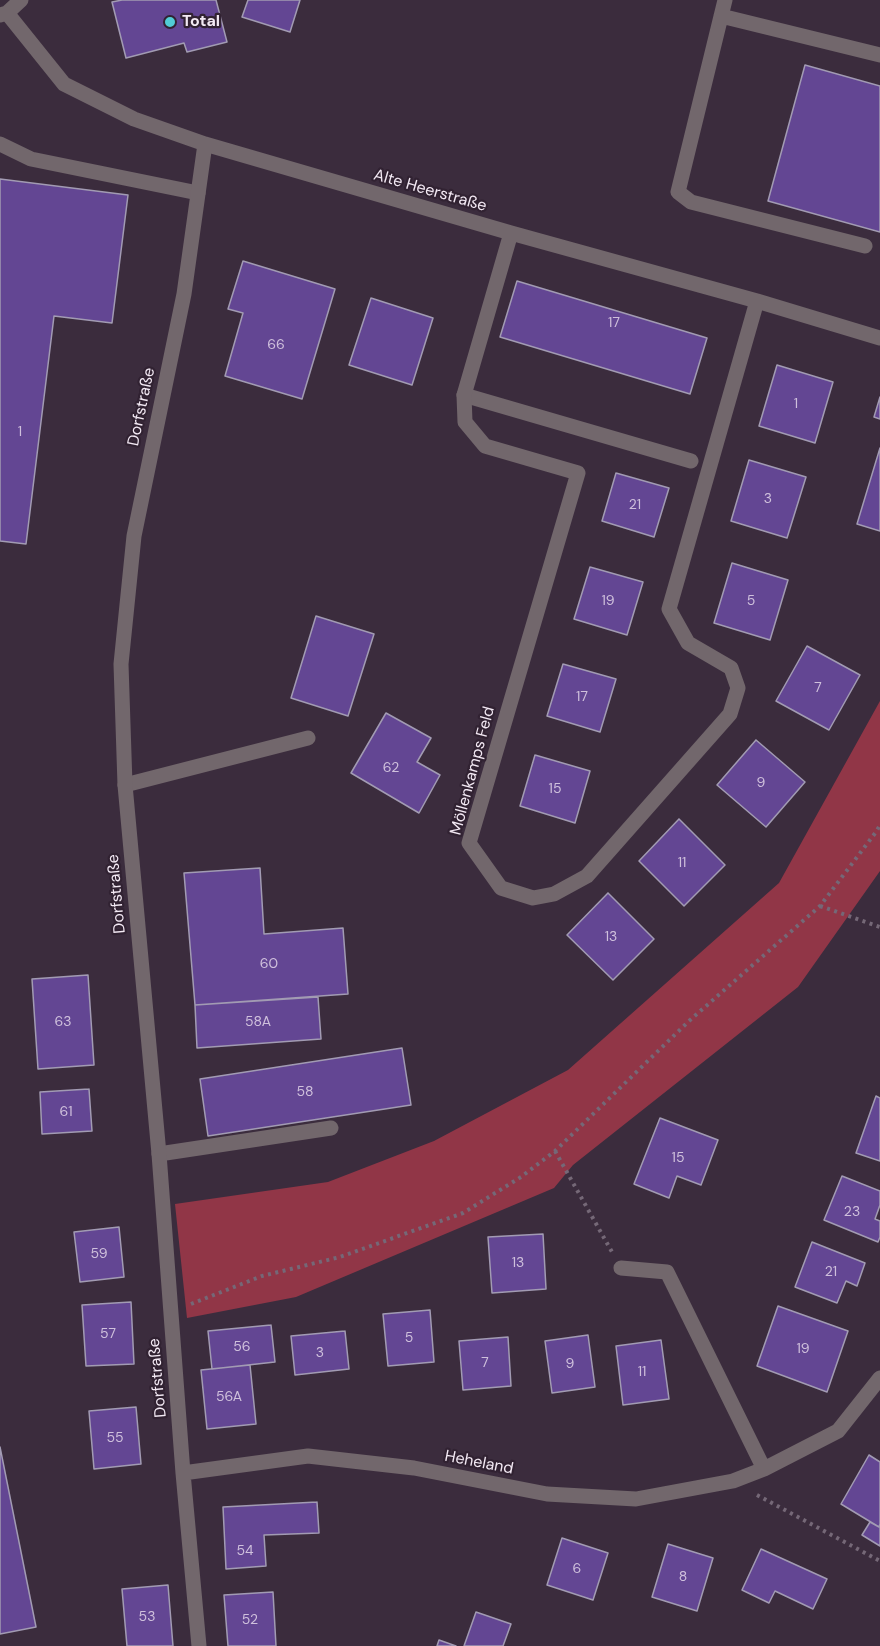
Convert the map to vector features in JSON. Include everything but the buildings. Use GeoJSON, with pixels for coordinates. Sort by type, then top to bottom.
{"type":"FeatureCollection","features":[{"type":"Feature","properties":{"kind":"street"},"geometry":{"type":"LineString","coordinates":[[3,14],[21,0]]}},
{"type":"Feature","properties":{"kind":"street"},"geometry":{"type":"LineString","coordinates":[[725,0],[678,192],[691,202],[865,246]]}},
{"type":"Feature","properties":{"kind":"street","name":"Alte Heerstraße"},"geometry":{"type":"LineString","coordinates":[[3,14],[64,84],[134,119],[205,144],[880,338]]}},
{"type":"Feature","properties":{"kind":"street"},"geometry":{"type":"LineString","coordinates":[[721,16],[880,54]]}},
{"type":"Feature","properties":{"kind":"street"},"geometry":{"type":"LineString","coordinates":[[0,144],[31,159],[198,193]]}},
{"type":"Feature","properties":{"kind":"street","name":"Dorfstraße"},"geometry":{"type":"LineString","coordinates":[[199,1646],[183,1473],[159,1154],[125,785],[121,664],[134,536],[184,294],[205,144]]}},
{"type":"Feature","properties":{"kind":"street","name":"Möllenkamps Feld"},"geometry":{"type":"LineString","coordinates":[[511,233],[464,395],[465,422],[485,446],[578,473],[469,843],[501,888],[533,898],[554,894],[587,876],[730,714],[738,688],[731,668],[688,643],[669,609],[757,301]]}},
{"type":"Feature","properties":{"kind":"street"},"geometry":{"type":"LineString","coordinates":[[464,395],[692,461]]}},
{"type":"Feature","properties":{"kind":"street"},"geometry":{"type":"LineString","coordinates":[[125,785],[308,738]]}},
{"type":"Feature","properties":{"kind":"street"},"geometry":{"type":"LineString","coordinates":[[159,1154],[331,1128]]}},
{"type":"Feature","properties":{"kind":"street"},"geometry":{"type":"LineString","coordinates":[[621,1268],[667,1272],[764,1469]]}},
{"type":"Feature","properties":{"kind":"street","name":"Heheland"},"geometry":{"type":"LineString","coordinates":[[183,1473],[308,1456],[414,1468],[547,1494],[636,1499],[733,1481],[764,1469],[838,1431],[880,1378]]}},
{"type":"Feature","properties":{"kind":"path"},"geometry":{"type":"LineString","coordinates":[[171,1312],[262,1276],[340,1257],[464,1214],[521,1177],[555,1151],[689,1021],[820,906],[880,825]]}},
{"type":"Feature","properties":{"kind":"path"},"geometry":{"type":"LineString","coordinates":[[820,906],[880,927]]}},
{"type":"Feature","properties":{"kind":"path"},"geometry":{"type":"LineString","coordinates":[[555,1151],[621,1268]]}},
{"type":"Feature","properties":{"kind":"path"},"geometry":{"type":"LineString","coordinates":[[733,1481],[880,1561]]}},
{"type":"Feature","properties":{"kind":"shaded area"},"geometry":{"type":"Polygon","coordinates":[[[880,701],[880,871],[798,987],[573,1165],[554,1188],[296,1297],[187,1318],[175,1204],[328,1182],[434,1141],[568,1070],[779,883],[880,701]]]}},
{"type":"Feature","properties":{"kind":"place","name":"Total"},"geometry":{"type":"Point","coordinates":[170,22]}}]}
